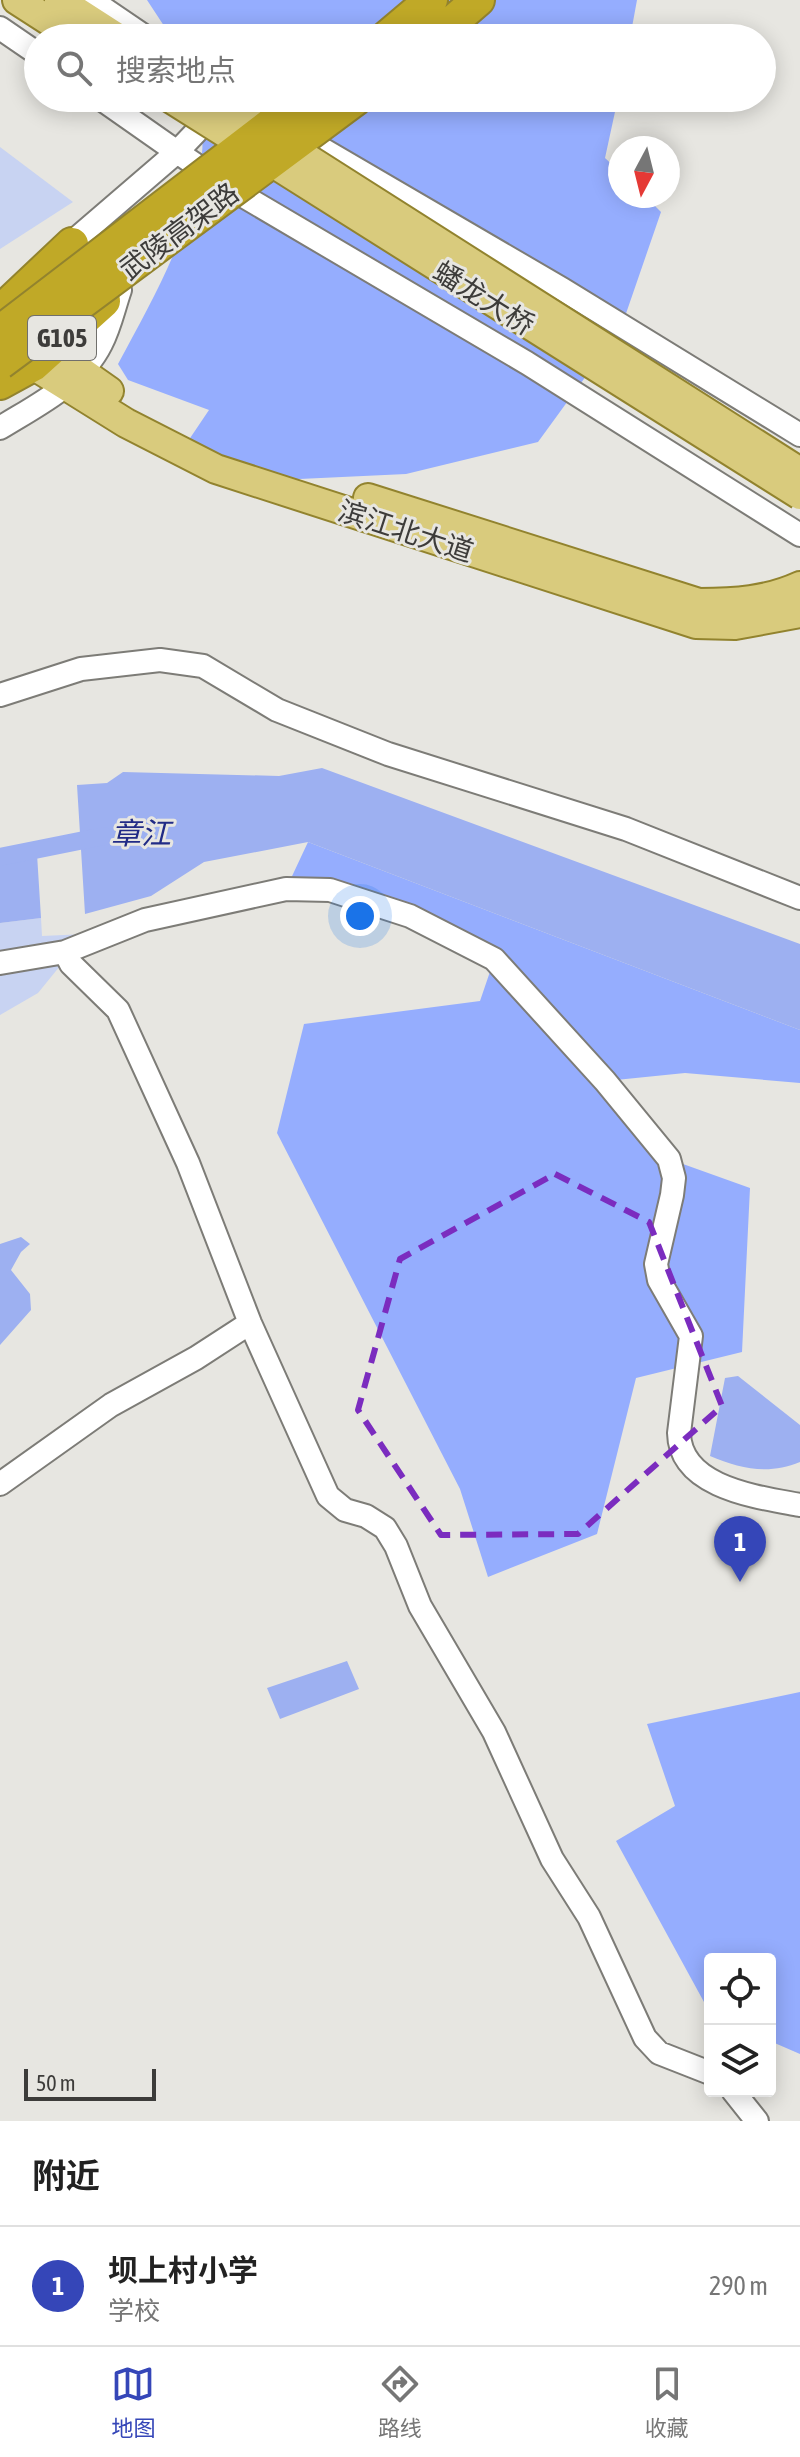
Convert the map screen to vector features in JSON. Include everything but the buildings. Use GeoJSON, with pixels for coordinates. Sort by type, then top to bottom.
{"type":"FeatureCollection","features":[{"type":"Feature","properties":{"kind":"highway"},"geometry":{"type":"LineString","coordinates":[[403,24],[431,0]]}},
{"type":"Feature","properties":{"kind":"highway"},"geometry":{"type":"LineString","coordinates":[[450,24],[478,0]]}},
{"type":"Feature","properties":{"kind":"highway","name":"武陵高架路"},"geometry":{"type":"LineString","coordinates":[[0,332],[287,112]]}},
{"type":"Feature","properties":{"kind":"highway","name":"武陵高架路"},"geometry":{"type":"LineString","coordinates":[[0,363],[338,112]]}},
{"type":"Feature","properties":{"kind":"highway","name":"G105"},"geometry":{"type":"LineString","coordinates":[[0,312],[72,244]]}},
{"type":"Feature","properties":{"kind":"highway","name":"G105"},"geometry":{"type":"LineString","coordinates":[[0,383],[33,365],[121,287]]}},
{"type":"Feature","properties":{"kind":"main road"},"geometry":{"type":"LineString","coordinates":[[17,0],[54,24]]}},
{"type":"Feature","properties":{"kind":"main road"},"geometry":{"type":"LineString","coordinates":[[59,0],[96,24]]}},
{"type":"Feature","properties":{"kind":"main road","name":"蟠龙大桥"},"geometry":{"type":"LineString","coordinates":[[192,112],[800,495]]}},
{"type":"Feature","properties":{"kind":"main road","name":"蟠龙大桥"},"geometry":{"type":"LineString","coordinates":[[234,112],[800,472]]}},
{"type":"Feature","properties":{"kind":"main road","name":"滨江北大道"},"geometry":{"type":"LineString","coordinates":[[57,343],[75,378],[126,423],[216,469],[696,624],[746,624],[800,613]]}},
{"type":"Feature","properties":{"kind":"main road","name":"滨江北大道"},"geometry":{"type":"LineString","coordinates":[[33,365],[75,378],[221,451],[699,603],[742,603],[781,595],[800,586]]}},
{"type":"Feature","properties":{"kind":"street"},"geometry":{"type":"LineString","coordinates":[[91,0],[126,24]]}},
{"type":"Feature","properties":{"kind":"street"},"geometry":{"type":"LineString","coordinates":[[0,28],[24,44]]}},
{"type":"Feature","properties":{"kind":"street"},"geometry":{"type":"LineString","coordinates":[[120,112],[228,187],[527,363],[800,535]]}},
{"type":"Feature","properties":{"kind":"street"},"geometry":{"type":"LineString","coordinates":[[0,288],[72,244],[177,152],[215,112]]}},
{"type":"Feature","properties":{"kind":"street"},"geometry":{"type":"LineString","coordinates":[[260,112],[562,289],[800,435]]}},
{"type":"Feature","properties":{"kind":"street"},"geometry":{"type":"LineString","coordinates":[[0,428],[75,378],[101,344],[121,287],[290,130]]}},
{"type":"Feature","properties":{"kind":"street"},"geometry":{"type":"LineString","coordinates":[[0,695],[81,669],[160,660],[203,666],[277,710],[388,754],[626,829],[800,898]]}},
{"type":"Feature","properties":{"kind":"street"},"geometry":{"type":"LineString","coordinates":[[0,963],[65,952],[158,917],[286,889],[330,890],[410,916],[494,959],[605,1081],[669,1159],[674,1178],[672,1195],[656,1264],[659,1280],[691,1336],[679,1447],[704,1476],[732,1490],[800,1505]]}},
{"type":"Feature","properties":{"kind":"street"},"geometry":{"type":"LineString","coordinates":[[65,952],[71,964],[118,1010],[188,1163],[250,1323],[328,1496],[345,1510],[366,1516],[385,1528],[396,1546],[420,1606],[494,1732],[552,1859],[589,1917],[645,2038],[659,2053],[704,2071]]}},
{"type":"Feature","properties":{"kind":"street"},"geometry":{"type":"LineString","coordinates":[[0,1484],[111,1405],[196,1358],[250,1323]]}},
{"type":"Feature","properties":{"kind":"street"},"geometry":{"type":"LineString","coordinates":[[738,2097],[757,2121]]}},
{"type":"Feature","properties":{"kind":"highlighted area"},"geometry":{"type":"Polygon","coordinates":[[[555,1174],[649,1222],[722,1406],[578,1534],[441,1535],[358,1410],[400,1259],[555,1174]]]}},
{"type":"Feature","properties":{"kind":"shaded area"},"geometry":{"type":"Polygon","coordinates":[[[147,0],[637,0],[633,24],[163,24],[147,0]]]}},
{"type":"Feature","properties":{"kind":"shaded area"},"geometry":{"type":"Polygon","coordinates":[[[199,112],[615,112],[605,158],[608,161],[608,208],[657,208],[661,212],[621,328],[538,442],[406,474],[278,480],[180,453],[209,410],[128,380],[118,364],[181,236],[197,181],[202,146],[199,112]]]}},
{"type":"Feature","properties":{"kind":"shaded area"},"geometry":{"type":"Polygon","coordinates":[[[0,147],[73,202],[0,249],[0,147]]]}},
{"type":"Feature","properties":{"kind":"shaded area"},"geometry":{"type":"Polygon","coordinates":[[[308,842],[800,1030],[800,1083],[685,1073],[606,1081],[669,1159],[750,1188],[742,1352],[636,1378],[597,1534],[488,1577],[460,1489],[277,1133],[304,1024],[480,1001],[494,960],[410,916],[286,889],[308,842]]]}},
{"type":"Feature","properties":{"kind":"shaded area"},"geometry":{"type":"Polygon","coordinates":[[[41,918],[42,936],[86,934],[38,993],[0,1015],[0,923],[41,918]]]}},
{"type":"Feature","properties":{"kind":"shaded area"},"geometry":{"type":"Polygon","coordinates":[[[800,1692],[800,2054],[776,2044],[776,1953],[704,1953],[704,2002],[616,1841],[675,1806],[647,1724],[800,1692]]]}},
{"type":"Feature","properties":{"kind":"water","name":"章江"},"geometry":{"type":"Polygon","coordinates":[[[322,768],[800,944],[800,1030],[308,842],[204,862],[151,896],[85,914],[77,785],[107,783],[123,772],[279,776],[322,768]]]}},
{"type":"Feature","properties":{"kind":"water","name":"章江"},"geometry":{"type":"Polygon","coordinates":[[[37,854],[41,918],[0,923],[0,856],[37,854]]]}},
{"type":"Feature","properties":{"kind":"water"},"geometry":{"type":"Polygon","coordinates":[[[21,1237],[30,1244],[21,1252],[11,1270],[30,1294],[31,1310],[0,1345],[0,1244],[21,1237]]]}},
{"type":"Feature","properties":{"kind":"water"},"geometry":{"type":"Polygon","coordinates":[[[738,1376],[800,1425],[800,1462],[755,1469],[710,1456],[725,1378],[738,1376]]]}},
{"type":"Feature","properties":{"kind":"water"},"geometry":{"type":"Polygon","coordinates":[[[347,1661],[359,1689],[280,1719],[267,1688],[347,1661]]]}},
{"type":"Feature","properties":{"kind":"waterway"},"geometry":{"type":"LineString","coordinates":[[0,857],[104,836]]}},
{"type":"Feature","properties":{"kind":"place","name":"坝上村小学"},"geometry":{"type":"Point","coordinates":[740,1582]}}]}
